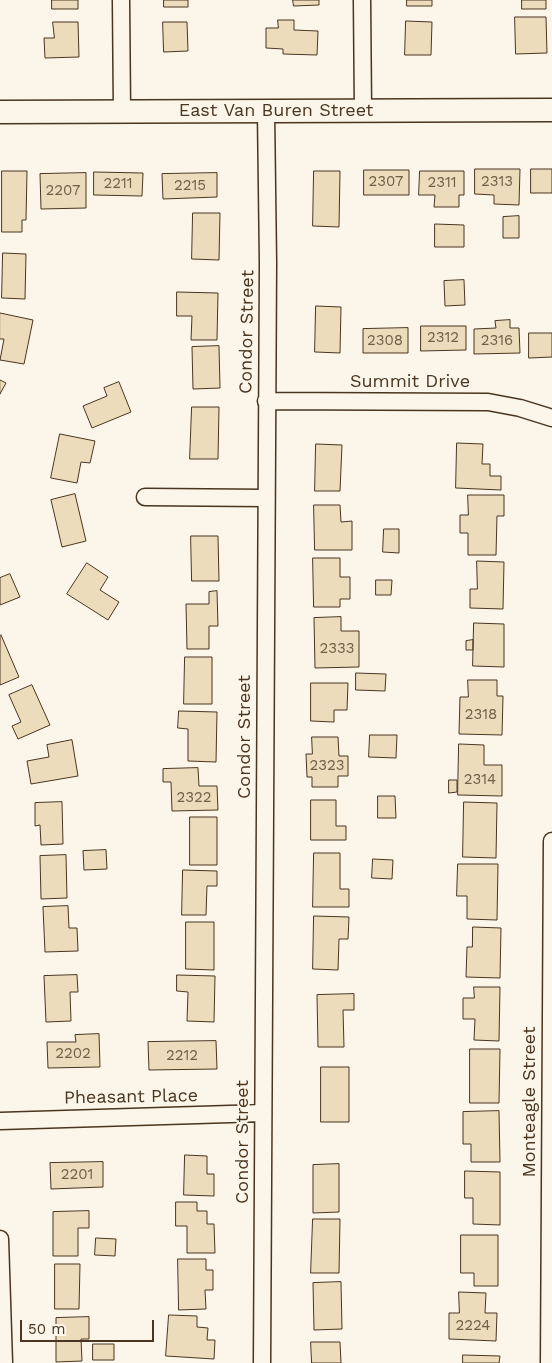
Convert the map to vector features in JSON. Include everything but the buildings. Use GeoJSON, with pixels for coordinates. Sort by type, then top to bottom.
{"type":"FeatureCollection","features":[{"type":"Feature","properties":{"kind":"street"},"geometry":{"type":"LineString","coordinates":[[121,0],[122,111]]}},
{"type":"Feature","properties":{"kind":"street"},"geometry":{"type":"LineString","coordinates":[[362,0],[363,111]]}},
{"type":"Feature","properties":{"kind":"street","name":"East Van Buren Street"},"geometry":{"type":"LineString","coordinates":[[0,112],[552,110]]}},
{"type":"Feature","properties":{"kind":"street","name":"Condor Street"},"geometry":{"type":"LineString","coordinates":[[262,1363],[266,112]]}},
{"type":"Feature","properties":{"kind":"street","name":"Summit Drive"},"geometry":{"type":"LineString","coordinates":[[266,401],[488,402],[520,408],[552,418]]}},
{"type":"Feature","properties":{"kind":"street"},"geometry":{"type":"LineString","coordinates":[[145,497],[266,498]]}},
{"type":"Feature","properties":{"kind":"street","name":"Monteagle Street"},"geometry":{"type":"LineString","coordinates":[[549,1363],[552,841]]}},
{"type":"Feature","properties":{"kind":"street","name":"Pheasant Place"},"geometry":{"type":"LineString","coordinates":[[0,1121],[263,1113]]}},
{"type":"Feature","properties":{"kind":"street"},"geometry":{"type":"LineString","coordinates":[[0,1239],[4,1363]]}}]}
